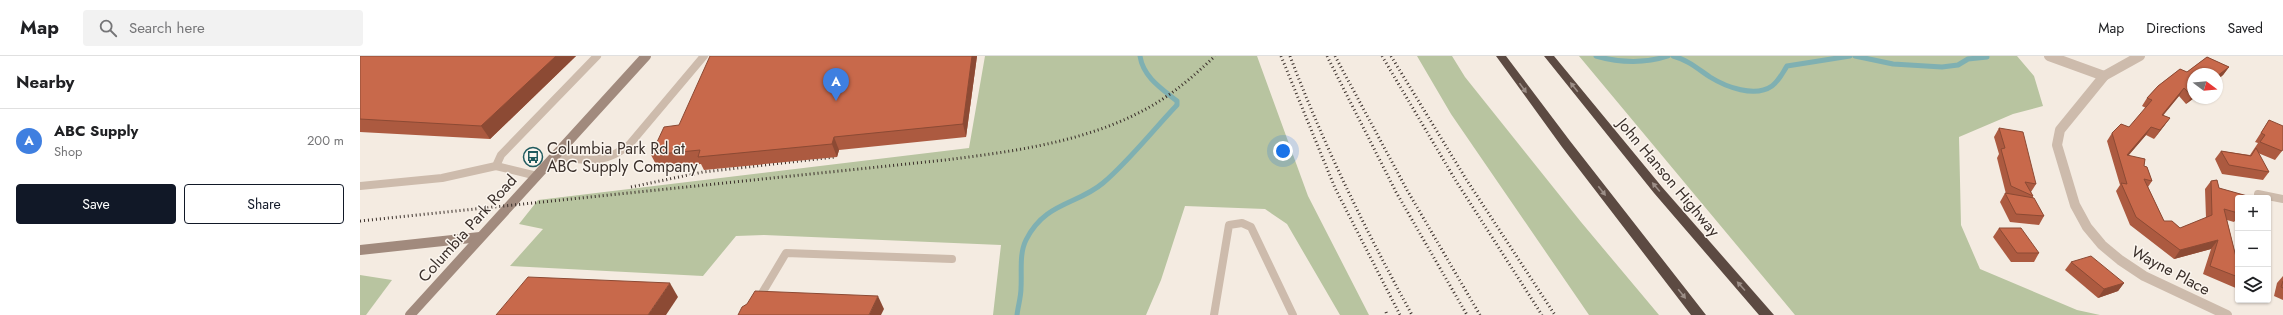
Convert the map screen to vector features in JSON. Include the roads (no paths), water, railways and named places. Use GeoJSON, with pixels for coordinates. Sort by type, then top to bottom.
{"type":"FeatureCollection","features":[{"type":"Feature","properties":{"kind":"highway"},"geometry":{"type":"LineString","coordinates":[[1501,56],[1570,151],[1699,315]]}},
{"type":"Feature","properties":{"kind":"highway","name":"John Hanson Highway"},"geometry":{"type":"LineString","coordinates":[[1549,56],[1658,190],[1767,315]]}},
{"type":"Feature","properties":{"kind":"street","name":"Columbia Park Road"},"geometry":{"type":"LineString","coordinates":[[410,315],[646,56]]}},
{"type":"Feature","properties":{"kind":"street"},"geometry":{"type":"LineString","coordinates":[[2049,56],[2104,76]]}},
{"type":"Feature","properties":{"kind":"street","name":"Wayne Place"},"geometry":{"type":"LineString","coordinates":[[2140,56],[2104,76],[2071,114],[2060,130],[2057,145],[2075,205],[2084,221],[2102,245],[2144,276],[2227,315]]}},
{"type":"Feature","properties":{"kind":"street"},"geometry":{"type":"LineString","coordinates":[[360,250],[480,237]]}},
{"type":"Feature","properties":{"kind":"lane"},"geometry":{"type":"LineString","coordinates":[[496,166],[501,155],[597,56]]}},
{"type":"Feature","properties":{"kind":"lane"},"geometry":{"type":"LineString","coordinates":[[554,157],[601,160],[615,156],[629,145],[704,56]]}},
{"type":"Feature","properties":{"kind":"lane"},"geometry":{"type":"LineString","coordinates":[[360,186],[442,178],[496,166],[537,176]]}},
{"type":"Feature","properties":{"kind":"lane"},"geometry":{"type":"LineString","coordinates":[[2258,194],[2283,199]]}},
{"type":"Feature","properties":{"kind":"lane"},"geometry":{"type":"LineString","coordinates":[[1214,315],[1229,225],[1242,223],[1251,226],[1293,315]]}},
{"type":"Feature","properties":{"kind":"lane"},"geometry":{"type":"LineString","coordinates":[[749,315],[786,253],[952,259]]}},
{"type":"Feature","properties":{"kind":"waterway"},"geometry":{"type":"LineString","coordinates":[[1017,315],[1021,291],[1022,251],[1026,240],[1034,228],[1042,218],[1052,211],[1083,196],[1103,183],[1177,105],[1177,101],[1159,87],[1149,76],[1140,56]]}},
{"type":"Feature","properties":{"kind":"waterway"},"geometry":{"type":"LineString","coordinates":[[1596,56],[1632,62],[1659,59],[1668,56]]}},
{"type":"Feature","properties":{"kind":"waterway"},"geometry":{"type":"LineString","coordinates":[[1673,56],[1688,62],[1710,77],[1724,84],[1749,91],[1757,91],[1772,86],[1779,79],[1787,66],[1850,56]]}},
{"type":"Feature","properties":{"kind":"waterway"},"geometry":{"type":"LineString","coordinates":[[1855,56],[1893,64],[1942,67],[1958,65],[1968,59],[1987,57]]}},
{"type":"Feature","properties":{"kind":"railway"},"geometry":{"type":"LineString","coordinates":[[360,221],[945,160],[1027,148],[1082,135],[1134,115],[1173,92],[1195,75],[1215,56]]}},
{"type":"Feature","properties":{"kind":"railway"},"geometry":{"type":"LineString","coordinates":[[1281,56],[1335,188],[1400,315]]}},
{"type":"Feature","properties":{"kind":"railway"},"geometry":{"type":"LineString","coordinates":[[1290,56],[1303,90],[1346,188],[1412,315]]}},
{"type":"Feature","properties":{"kind":"railway"},"geometry":{"type":"LineString","coordinates":[[1327,56],[1396,192],[1467,315]]}},
{"type":"Feature","properties":{"kind":"railway"},"geometry":{"type":"LineString","coordinates":[[1335,56],[1407,190],[1480,315]]}},
{"type":"Feature","properties":{"kind":"railway"},"geometry":{"type":"LineString","coordinates":[[1382,56],[1456,181],[1542,315]]}},
{"type":"Feature","properties":{"kind":"railway"},"geometry":{"type":"LineString","coordinates":[[1391,56],[1466,179],[1555,315]]}},
{"type":"Feature","properties":{"kind":"railway"},"geometry":{"type":"LineString","coordinates":[[631,187],[703,172],[835,157]]}},
{"type":"Feature","properties":{"kind":"place","name":"ABC Supply"},"geometry":{"type":"Point","coordinates":[836,101]}},
{"type":"Feature","properties":{"kind":"place","name":"Columbia Park Rd at ABC Supply Company"},"geometry":{"type":"Point","coordinates":[533,157]}}]}
